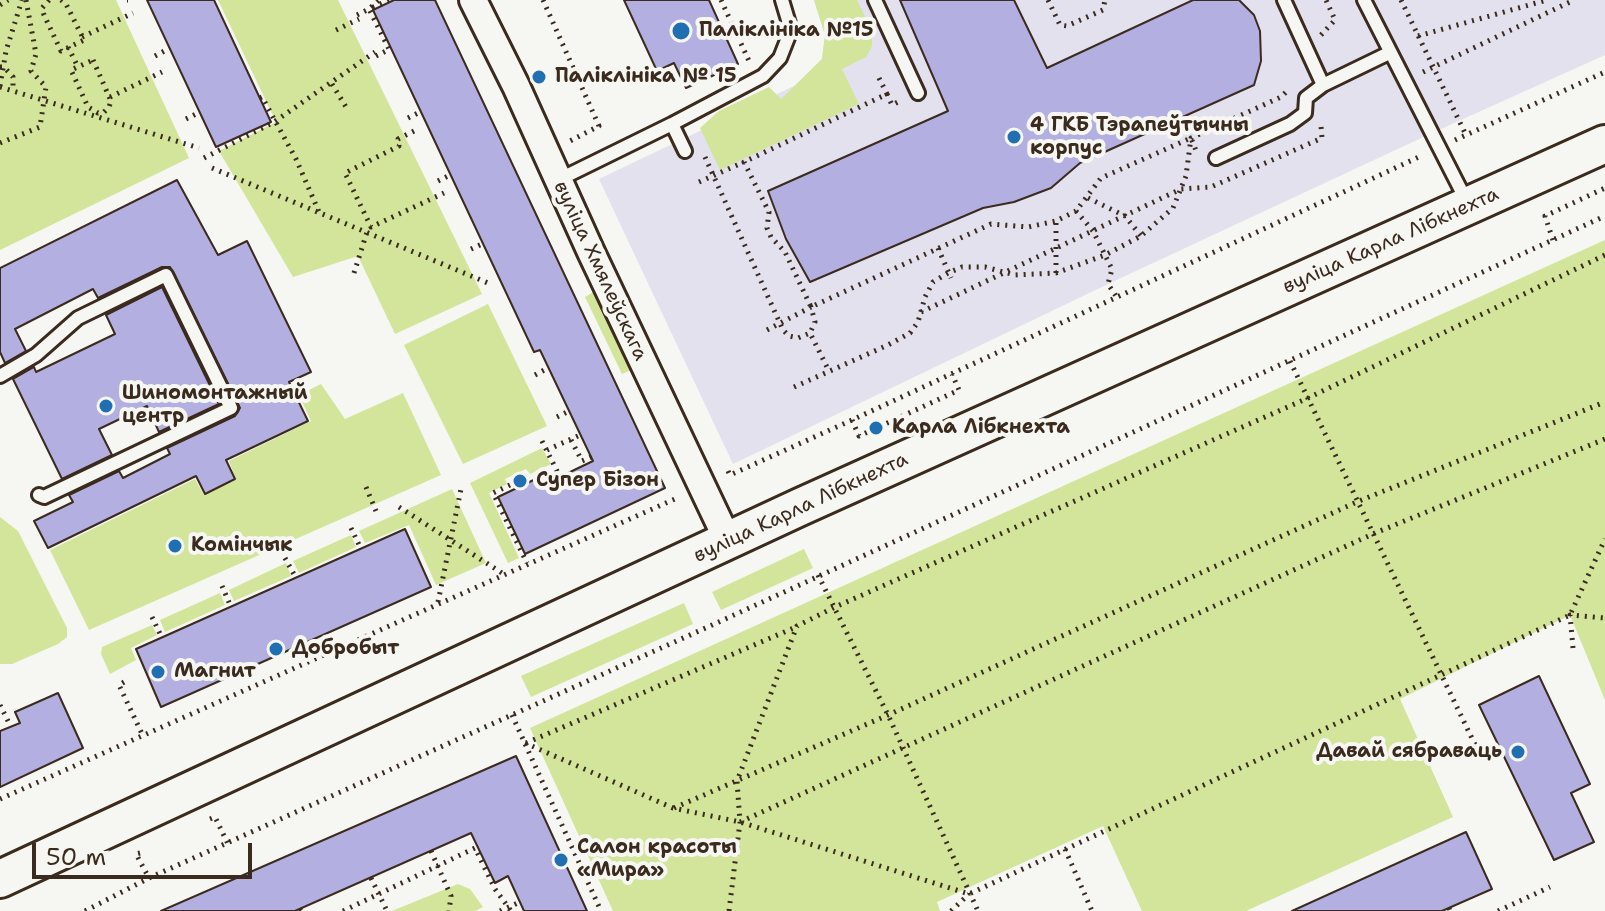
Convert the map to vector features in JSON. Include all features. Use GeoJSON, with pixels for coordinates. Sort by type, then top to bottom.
{"type":"FeatureCollection","features":[{"type":"Feature","properties":{"kind":"main road","name":"вуліца Карла Лібкнехта"},"geometry":{"type":"LineString","coordinates":[[0,879],[728,541],[1605,144]]}},
{"type":"Feature","properties":{"kind":"street","name":"вуліца Хмялеўскага"},"geometry":{"type":"LineString","coordinates":[[473,0],[728,541]]}},
{"type":"Feature","properties":{"kind":"lane"},"geometry":{"type":"LineString","coordinates":[[558,180],[763,76],[780,58],[791,30],[782,0]]}},
{"type":"Feature","properties":{"kind":"lane"},"geometry":{"type":"LineString","coordinates":[[875,0],[918,93]]}},
{"type":"Feature","properties":{"kind":"lane"},"geometry":{"type":"LineString","coordinates":[[1284,0],[1323,85]]}},
{"type":"Feature","properties":{"kind":"lane"},"geometry":{"type":"LineString","coordinates":[[1364,0],[1469,205]]}},
{"type":"Feature","properties":{"kind":"lane"},"geometry":{"type":"LineString","coordinates":[[1216,158],[1290,124],[1305,113],[1306,98],[1323,85],[1389,53]]}},
{"type":"Feature","properties":{"kind":"lane"},"geometry":{"type":"LineString","coordinates":[[672,124],[685,151]]}},
{"type":"Feature","properties":{"kind":"lane"},"geometry":{"type":"LineString","coordinates":[[0,376],[36,355],[78,318],[166,275],[231,408],[44,497],[39,495]]}},
{"type":"Feature","properties":{"kind":"path"},"geometry":{"type":"LineString","coordinates":[[0,5],[8,0]]}},
{"type":"Feature","properties":{"kind":"path"},"geometry":{"type":"LineString","coordinates":[[24,0],[6,51],[0,87],[199,148]]}},
{"type":"Feature","properties":{"kind":"path"},"geometry":{"type":"LineString","coordinates":[[0,143],[40,127],[46,87],[31,71],[36,54],[24,0]]}},
{"type":"Feature","properties":{"kind":"path"},"geometry":{"type":"LineString","coordinates":[[49,0],[42,8],[61,51],[84,40],[61,0]]}},
{"type":"Feature","properties":{"kind":"path"},"geometry":{"type":"LineString","coordinates":[[336,30],[379,0]]}},
{"type":"Feature","properties":{"kind":"path"},"geometry":{"type":"LineString","coordinates":[[369,9],[389,0]]}},
{"type":"Feature","properties":{"kind":"path"},"geometry":{"type":"LineString","coordinates":[[543,0],[599,126],[569,141]]}},
{"type":"Feature","properties":{"kind":"path"},"geometry":{"type":"LineString","coordinates":[[721,0],[750,64]]}},
{"type":"Feature","properties":{"kind":"path"},"geometry":{"type":"LineString","coordinates":[[1048,0],[1060,25],[1067,26],[1103,10],[1105,0]]}},
{"type":"Feature","properties":{"kind":"path"},"geometry":{"type":"LineString","coordinates":[[1326,0],[1335,20]]}},
{"type":"Feature","properties":{"kind":"path"},"geometry":{"type":"LineString","coordinates":[[1401,0],[1466,135]]}},
{"type":"Feature","properties":{"kind":"path"},"geometry":{"type":"LineString","coordinates":[[1418,36],[1547,0]]}},
{"type":"Feature","properties":{"kind":"path"},"geometry":{"type":"LineString","coordinates":[[1405,82],[1574,0]]}},
{"type":"Feature","properties":{"kind":"path"},"geometry":{"type":"LineString","coordinates":[[204,158],[274,122],[375,54],[390,49],[369,9]]}},
{"type":"Feature","properties":{"kind":"path"},"geometry":{"type":"LineString","coordinates":[[82,37],[133,13]]}},
{"type":"Feature","properties":{"kind":"path"},"geometry":{"type":"LineString","coordinates":[[1323,46],[1320,36],[1328,25],[1343,17]]}},
{"type":"Feature","properties":{"kind":"path"},"geometry":{"type":"LineString","coordinates":[[0,42],[6,51]]}},
{"type":"Feature","properties":{"kind":"path"},"geometry":{"type":"LineString","coordinates":[[68,47],[78,67]]}},
{"type":"Feature","properties":{"kind":"path"},"geometry":{"type":"LineString","coordinates":[[155,56],[170,48]]}},
{"type":"Feature","properties":{"kind":"path"},"geometry":{"type":"LineString","coordinates":[[93,60],[110,97],[109,107],[104,112],[98,113],[88,107],[71,70],[93,60]]}},
{"type":"Feature","properties":{"kind":"path"},"geometry":{"type":"LineString","coordinates":[[2,67],[13,77],[13,91]]}},
{"type":"Feature","properties":{"kind":"path"},"geometry":{"type":"LineString","coordinates":[[110,97],[162,72]]}},
{"type":"Feature","properties":{"kind":"path"},"geometry":{"type":"LineString","coordinates":[[730,475],[1605,72]]}},
{"type":"Feature","properties":{"kind":"path"},"geometry":{"type":"LineString","coordinates":[[699,182],[887,94],[879,78]]}},
{"type":"Feature","properties":{"kind":"path"},"geometry":{"type":"LineString","coordinates":[[332,84],[346,107]]}},
{"type":"Feature","properties":{"kind":"path"},"geometry":{"type":"LineString","coordinates":[[767,330],[991,224],[1028,227],[1056,221],[1076,211],[1101,178],[1281,97],[1289,89]]}},
{"type":"Feature","properties":{"kind":"path"},"geometry":{"type":"LineString","coordinates":[[260,98],[296,159],[319,212]]}},
{"type":"Feature","properties":{"kind":"path"},"geometry":{"type":"LineString","coordinates":[[186,119],[200,112]]}},
{"type":"Feature","properties":{"kind":"path"},"geometry":{"type":"LineString","coordinates":[[408,118],[420,112]]}},
{"type":"Feature","properties":{"kind":"path"},"geometry":{"type":"LineString","coordinates":[[689,116],[779,322],[789,336],[805,337],[815,322],[811,307],[785,252],[771,237],[767,228],[769,212],[744,162]]}},
{"type":"Feature","properties":{"kind":"path"},"geometry":{"type":"LineString","coordinates":[[354,273],[369,229],[345,173],[399,146],[398,139],[414,131]]}},
{"type":"Feature","properties":{"kind":"path"},"geometry":{"type":"LineString","coordinates":[[1191,138],[1201,163]]}},
{"type":"Feature","properties":{"kind":"path"},"geometry":{"type":"LineString","coordinates":[[794,387],[910,333],[918,322],[933,282],[962,267],[985,267],[1015,275],[1056,273],[1105,255],[1141,236],[1173,208],[1186,176],[1191,138]]}},
{"type":"Feature","properties":{"kind":"path"},"geometry":{"type":"LineString","coordinates":[[212,168],[369,229],[488,283]]}},
{"type":"Feature","properties":{"kind":"path"},"geometry":{"type":"LineString","coordinates":[[438,181],[450,175]]}},
{"type":"Feature","properties":{"kind":"path"},"geometry":{"type":"LineString","coordinates":[[921,312],[1181,189],[1211,187],[1206,175]]}},
{"type":"Feature","properties":{"kind":"path"},"geometry":{"type":"LineString","coordinates":[[1553,240],[1545,216],[1605,188]]}},
{"type":"Feature","properties":{"kind":"path"},"geometry":{"type":"LineString","coordinates":[[369,229],[444,193]]}},
{"type":"Feature","properties":{"kind":"path"},"geometry":{"type":"LineString","coordinates":[[1088,198],[1125,216],[1141,236]]}},
{"type":"Feature","properties":{"kind":"path"},"geometry":{"type":"LineString","coordinates":[[1076,211],[1093,231],[1112,269],[1108,284],[1116,296]]}},
{"type":"Feature","properties":{"kind":"path"},"geometry":{"type":"LineString","coordinates":[[85,911],[149,878],[1605,216]]}},
{"type":"Feature","properties":{"kind":"path"},"geometry":{"type":"LineString","coordinates":[[1056,221],[1056,273]]}},
{"type":"Feature","properties":{"kind":"path"},"geometry":{"type":"LineString","coordinates":[[778,244],[786,239]]}},
{"type":"Feature","properties":{"kind":"path"},"geometry":{"type":"LineString","coordinates":[[471,249],[482,244]]}},
{"type":"Feature","properties":{"kind":"path"},"geometry":{"type":"LineString","coordinates":[[938,248],[950,275]]}},
{"type":"Feature","properties":{"kind":"path"},"geometry":{"type":"LineString","coordinates":[[525,743],[797,626],[1308,398],[1605,255]]}},
{"type":"Feature","properties":{"kind":"path"},"geometry":{"type":"LineString","coordinates":[[810,333],[829,371]]}},
{"type":"Feature","properties":{"kind":"path"},"geometry":{"type":"LineString","coordinates":[[1290,361],[1481,757]]}},
{"type":"Feature","properties":{"kind":"path"},"geometry":{"type":"LineString","coordinates":[[535,375],[548,368]]}},
{"type":"Feature","properties":{"kind":"path"},"geometry":{"type":"LineString","coordinates":[[852,420],[859,436],[959,390],[952,374]]}},
{"type":"Feature","properties":{"kind":"path"},"geometry":{"type":"LineString","coordinates":[[673,808],[888,715],[1359,501],[1605,402]]}},
{"type":"Feature","properties":{"kind":"path"},"geometry":{"type":"LineString","coordinates":[[557,417],[569,411]]}},
{"type":"Feature","properties":{"kind":"path"},"geometry":{"type":"LineString","coordinates":[[559,433],[582,461],[591,457]]}},
{"type":"Feature","properties":{"kind":"path"},"geometry":{"type":"LineString","coordinates":[[547,450],[580,435]]}},
{"type":"Feature","properties":{"kind":"path"},"geometry":{"type":"LineString","coordinates":[[740,822],[1375,533],[1605,439]]}},
{"type":"Feature","properties":{"kind":"path"},"geometry":{"type":"LineString","coordinates":[[542,441],[560,477]]}},
{"type":"Feature","properties":{"kind":"path"},"geometry":{"type":"LineString","coordinates":[[0,799],[503,573],[677,499],[671,484]]}},
{"type":"Feature","properties":{"kind":"path"},"geometry":{"type":"LineString","coordinates":[[510,485],[493,493],[527,563]]}},
{"type":"Feature","properties":{"kind":"path"},"geometry":{"type":"LineString","coordinates":[[366,487],[378,516]]}},
{"type":"Feature","properties":{"kind":"path"},"geometry":{"type":"LineString","coordinates":[[438,603],[461,489]]}},
{"type":"Feature","properties":{"kind":"path"},"geometry":{"type":"LineString","coordinates":[[399,507],[503,573]]}},
{"type":"Feature","properties":{"kind":"path"},"geometry":{"type":"LineString","coordinates":[[351,528],[361,549]]}},
{"type":"Feature","properties":{"kind":"path"},"geometry":{"type":"LineString","coordinates":[[1573,648],[1570,615],[1605,539]]}},
{"type":"Feature","properties":{"kind":"path"},"geometry":{"type":"LineString","coordinates":[[285,558],[296,578]]}},
{"type":"Feature","properties":{"kind":"path"},"geometry":{"type":"LineString","coordinates":[[818,575],[888,715],[978,911]]}},
{"type":"Feature","properties":{"kind":"path"},"geometry":{"type":"LineString","coordinates":[[222,586],[231,607]]}},
{"type":"Feature","properties":{"kind":"path"},"geometry":{"type":"LineString","coordinates":[[951,911],[969,894],[1570,615],[1605,618]]}},
{"type":"Feature","properties":{"kind":"path"},"geometry":{"type":"LineString","coordinates":[[152,617],[162,638]]}},
{"type":"Feature","properties":{"kind":"path"},"geometry":{"type":"LineString","coordinates":[[729,911],[740,822],[737,781],[797,626]]}},
{"type":"Feature","properties":{"kind":"path"},"geometry":{"type":"LineString","coordinates":[[124,682],[119,685],[143,736]]}},
{"type":"Feature","properties":{"kind":"path"},"geometry":{"type":"LineString","coordinates":[[0,705],[11,727]]}},
{"type":"Feature","properties":{"kind":"path"},"geometry":{"type":"LineString","coordinates":[[512,715],[601,911]]}},
{"type":"Feature","properties":{"kind":"path"},"geometry":{"type":"LineString","coordinates":[[525,743],[673,808],[740,822],[969,894]]}},
{"type":"Feature","properties":{"kind":"path"},"geometry":{"type":"LineString","coordinates":[[204,822],[215,817],[228,844]]}},
{"type":"Feature","properties":{"kind":"path"},"geometry":{"type":"LineString","coordinates":[[343,911],[475,848],[495,889],[510,908]]}},
{"type":"Feature","properties":{"kind":"path"},"geometry":{"type":"LineString","coordinates":[[147,849],[136,854],[149,878]]}},
{"type":"Feature","properties":{"kind":"path"},"geometry":{"type":"LineString","coordinates":[[1065,849],[1092,911]]}},
{"type":"Feature","properties":{"kind":"path"},"geometry":{"type":"LineString","coordinates":[[431,851],[451,896],[449,911]]}},
{"type":"Feature","properties":{"kind":"path"},"geometry":{"type":"LineString","coordinates":[[371,878],[387,911]]}},
{"type":"Feature","properties":{"kind":"path"},"geometry":{"type":"LineString","coordinates":[[1498,911],[1550,887]]}},
{"type":"Feature","properties":{"kind":"path"},"geometry":{"type":"LineString","coordinates":[[500,911],[520,902]]}},
{"type":"Feature","properties":{"kind":"shaded area"},"geometry":{"type":"Polygon","coordinates":[[[814,0],[1605,0],[1605,55],[1108,284],[733,464],[599,179],[796,85],[822,59],[825,35],[814,0]]]}},
{"type":"Feature","properties":{"kind":"green space"},"geometry":{"type":"Polygon","coordinates":[[[0,0],[116,0],[189,158],[0,250],[0,0]]]}},
{"type":"Feature","properties":{"kind":"green space"},"geometry":{"type":"Polygon","coordinates":[[[218,0],[338,0],[482,294],[395,334],[358,256],[293,277],[219,151],[276,122],[218,0]]]}},
{"type":"Feature","properties":{"kind":"green space"},"geometry":{"type":"Polygon","coordinates":[[[814,0],[857,0],[872,31],[872,46],[866,57],[842,69],[859,104],[720,170],[700,128],[719,111],[769,87],[781,99],[822,59],[825,35],[814,0]]]}},
{"type":"Feature","properties":{"kind":"green space"},"geometry":{"type":"Polygon","coordinates":[[[1605,240],[1605,700],[1570,615],[1400,699],[1453,817],[1246,911],[1142,911],[1103,826],[937,902],[940,911],[613,911],[530,728],[1605,240]]]}},
{"type":"Feature","properties":{"kind":"green space"},"geometry":{"type":"Polygon","coordinates":[[[595,291],[633,369],[622,374],[585,297],[595,291]]]}},
{"type":"Feature","properties":{"kind":"green space"},"geometry":{"type":"Polygon","coordinates":[[[488,304],[547,426],[463,464],[404,345],[488,304]]]}},
{"type":"Feature","properties":{"kind":"green space"},"geometry":{"type":"Polygon","coordinates":[[[321,384],[345,419],[403,393],[441,475],[89,630],[50,550],[195,479],[204,495],[236,480],[229,461],[311,421],[299,395],[321,384]]]}},
{"type":"Feature","properties":{"kind":"green space"},"geometry":{"type":"Polygon","coordinates":[[[542,448],[551,464],[530,474],[526,469],[505,479],[507,484],[489,493],[519,558],[508,563],[470,483],[542,448]]]}},
{"type":"Feature","properties":{"kind":"green space"},"geometry":{"type":"Polygon","coordinates":[[[452,489],[486,563],[436,585],[409,525],[365,543],[359,531],[452,489]]]}},
{"type":"Feature","properties":{"kind":"green space"},"geometry":{"type":"Polygon","coordinates":[[[0,517],[18,531],[67,628],[67,637],[58,644],[12,664],[0,664],[0,517]]]}},
{"type":"Feature","properties":{"kind":"green space"},"geometry":{"type":"Polygon","coordinates":[[[351,535],[356,547],[299,573],[293,561],[351,535]]]}},
{"type":"Feature","properties":{"kind":"green space"},"geometry":{"type":"Polygon","coordinates":[[[804,549],[813,568],[721,610],[712,592],[804,549]]]}},
{"type":"Feature","properties":{"kind":"green space"},"geometry":{"type":"Polygon","coordinates":[[[286,563],[291,576],[234,601],[229,590],[286,563]]]}},
{"type":"Feature","properties":{"kind":"green space"},"geometry":{"type":"Polygon","coordinates":[[[220,593],[225,605],[165,632],[160,620],[220,593]]]}},
{"type":"Feature","properties":{"kind":"green space"},"geometry":{"type":"Polygon","coordinates":[[[684,603],[693,624],[531,697],[521,676],[684,603]]]}},
{"type":"Feature","properties":{"kind":"green space"},"geometry":{"type":"Polygon","coordinates":[[[152,625],[157,635],[131,648],[136,660],[110,674],[101,654],[102,647],[152,625]]]}},
{"type":"Feature","properties":{"kind":"green space"},"geometry":{"type":"Polygon","coordinates":[[[458,884],[470,889],[483,907],[475,911],[392,911],[458,884]]]}},
{"type":"Feature","properties":{"kind":"building"},"geometry":{"type":"Polygon","coordinates":[[[147,0],[214,0],[271,122],[216,147],[147,0]]]}},
{"type":"Feature","properties":{"kind":"building"},"geometry":{"type":"Polygon","coordinates":[[[394,0],[435,0],[665,488],[525,554],[498,497],[542,476],[545,484],[593,461],[540,350],[534,352],[373,10],[394,0]]]}},
{"type":"Feature","properties":{"kind":"building","name":"Паліклініка №15"},"geometry":{"type":"Polygon","coordinates":[[[624,0],[709,0],[738,64],[686,88],[674,63],[657,71],[624,0]]]}},
{"type":"Feature","properties":{"kind":"building","name":"4 ГКБ Тэрапеўтычны корпус"},"geometry":{"type":"Polygon","coordinates":[[[900,0],[1014,0],[1047,68],[1193,0],[1239,0],[1254,15],[1260,31],[1261,61],[1254,85],[1080,163],[1051,188],[1014,202],[983,208],[810,282],[786,239],[768,191],[948,111],[900,0]]]}},
{"type":"Feature","properties":{"kind":"building"},"geometry":{"type":"Polygon","coordinates":[[[177,180],[218,255],[247,241],[311,372],[289,382],[308,421],[226,460],[235,479],[205,494],[196,476],[48,548],[34,521],[73,502],[69,495],[119,471],[123,478],[170,454],[167,448],[235,416],[240,408],[170,267],[162,267],[98,298],[93,289],[15,329],[26,351],[5,363],[0,352],[0,268],[177,180]]]}},
{"type":"Feature","properties":{"kind":"building"},"geometry":{"type":"Polygon","coordinates":[[[162,287],[219,404],[159,432],[147,406],[99,429],[112,455],[62,479],[13,379],[34,367],[36,372],[115,334],[106,315],[162,287]]]}},
{"type":"Feature","properties":{"kind":"building"},"geometry":{"type":"Polygon","coordinates":[[[405,529],[431,587],[161,707],[136,649],[405,529]]]}},
{"type":"Feature","properties":{"kind":"building"},"geometry":{"type":"Polygon","coordinates":[[[1539,676],[1590,784],[1571,793],[1594,842],[1554,860],[1479,705],[1539,676]]]}},
{"type":"Feature","properties":{"kind":"building"},"geometry":{"type":"Polygon","coordinates":[[[58,693],[83,748],[0,787],[0,731],[20,723],[15,712],[58,693]]]}},
{"type":"Feature","properties":{"kind":"building"},"geometry":{"type":"Polygon","coordinates":[[[516,756],[587,911],[524,911],[508,876],[495,883],[471,833],[295,911],[161,911],[516,756]]]}},
{"type":"Feature","properties":{"kind":"building"},"geometry":{"type":"Polygon","coordinates":[[[1466,832],[1492,889],[1442,911],[1292,911],[1466,832]]]}},
{"type":"Feature","properties":{"kind":"place","name":"Паліклініка №15"},"geometry":{"type":"Point","coordinates":[681,31]}},
{"type":"Feature","properties":{"kind":"place","name":"Паліклініка № 15"},"geometry":{"type":"Point","coordinates":[539,77]}},
{"type":"Feature","properties":{"kind":"place","name":"4 ГКБ Тэрапеўтычны корпус"},"geometry":{"type":"Point","coordinates":[1014,137]}},
{"type":"Feature","properties":{"kind":"place","name":"Шиномонтажный центр"},"geometry":{"type":"Point","coordinates":[106,406]}},
{"type":"Feature","properties":{"kind":"place","name":"Карла Лібкнехта"},"geometry":{"type":"Point","coordinates":[876,428]}},
{"type":"Feature","properties":{"kind":"place","name":"Супер Бізон"},"geometry":{"type":"Point","coordinates":[520,481]}},
{"type":"Feature","properties":{"kind":"place","name":"Комінчык"},"geometry":{"type":"Point","coordinates":[175,546]}},
{"type":"Feature","properties":{"kind":"place","name":"Добробыт"},"geometry":{"type":"Point","coordinates":[276,649]}},
{"type":"Feature","properties":{"kind":"place","name":"Магнит"},"geometry":{"type":"Point","coordinates":[158,672]}},
{"type":"Feature","properties":{"kind":"place","name":"Давай сябраваць"},"geometry":{"type":"Point","coordinates":[1518,752]}},
{"type":"Feature","properties":{"kind":"place","name":"Салон красоты «Мира»"},"geometry":{"type":"Point","coordinates":[561,860]}}]}
